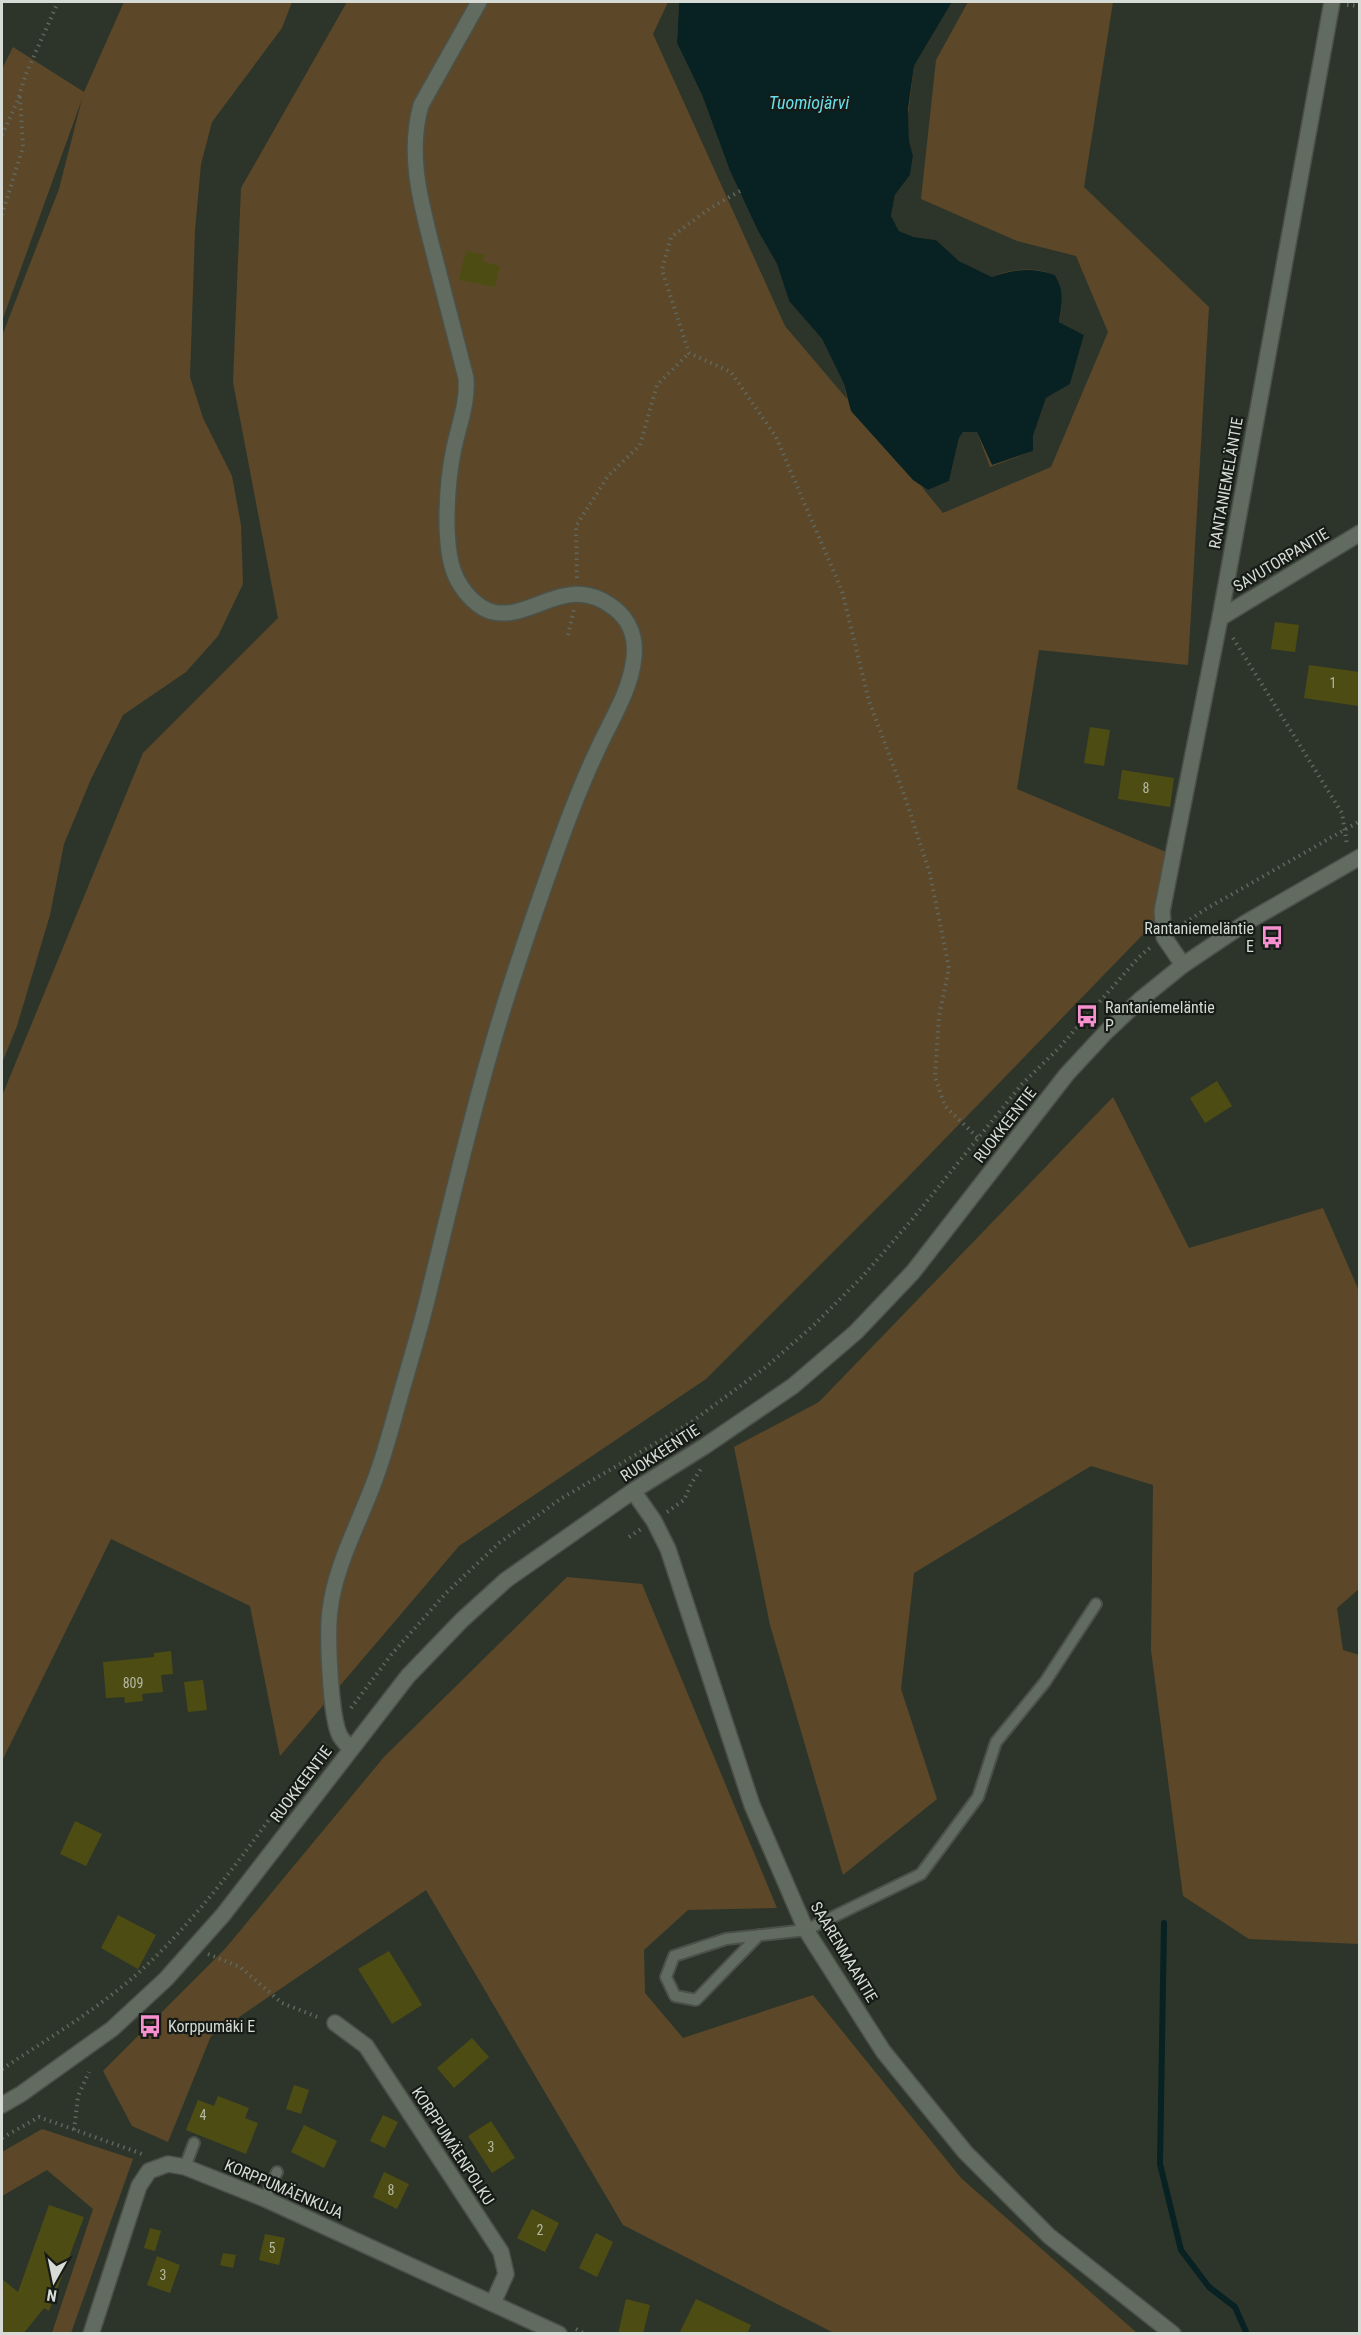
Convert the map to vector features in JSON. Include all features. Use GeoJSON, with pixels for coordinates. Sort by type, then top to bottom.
{"type":"FeatureCollection","features":[{"type":"Feature","properties":{"kind":"street"},"geometry":{"type":"LineString","coordinates":[[350,1749],[340,1736],[337,1726],[327,1633],[336,1580],[353,1531],[382,1461],[431,1286],[490,1052],[525,941],[591,762],[626,689],[634,656],[630,626],[620,613],[608,604],[592,597],[578,595],[548,599],[508,613],[486,610],[466,592],[457,579],[450,553],[447,523],[451,464],[466,401],[466,378],[417,184],[414,141],[421,105],[479,2]]}},
{"type":"Feature","properties":{"kind":"street","name":"RANTANIEMELÄNTIE"},"geometry":{"type":"LineString","coordinates":[[1164,937],[1162,911],[1220,618],[1332,2]]}},
{"type":"Feature","properties":{"kind":"street","name":"SAVUTORPANTIE"},"geometry":{"type":"LineString","coordinates":[[1220,618],[1359,533]]}},
{"type":"Feature","properties":{"kind":"street","name":"RUOKKEENTIE"},"geometry":{"type":"LineString","coordinates":[[2,2105],[112,2029],[166,1979],[223,1916],[408,1676],[462,1620],[506,1580],[633,1491],[705,1446],[793,1386],[856,1332],[913,1272],[1067,1074],[1113,1025],[1183,965],[1247,922],[1354,860]]}},
{"type":"Feature","properties":{"kind":"street"},"geometry":{"type":"LineString","coordinates":[[1164,937],[1183,965]]}},
{"type":"Feature","properties":{"kind":"street","name":"SAARENMAANTIE"},"geometry":{"type":"LineString","coordinates":[[633,1491],[654,1521],[668,1549],[752,1806],[806,1930],[883,2051],[965,2152],[1049,2236],[1165,2331]]}},
{"type":"Feature","properties":{"kind":"street","name":"KORPPUMÄENPOLKU"},"geometry":{"type":"LineString","coordinates":[[335,2023],[366,2046],[501,2252],[506,2274],[493,2303]]}},
{"type":"Feature","properties":{"kind":"street","name":"KORPPUMÄENKUJA"},"geometry":{"type":"LineString","coordinates":[[90,2334],[139,2186],[149,2171],[168,2164],[185,2167],[265,2199],[559,2334]]}},
{"type":"Feature","properties":{"kind":"lane"},"geometry":{"type":"LineString","coordinates":[[759,1935],[696,2000],[675,1996],[666,1977],[675,1956],[726,1939],[759,1935],[806,1930],[921,1874],[978,1797],[996,1742],[1045,1682],[1096,1604]]}},
{"type":"Feature","properties":{"kind":"lane"},"geometry":{"type":"LineString","coordinates":[[185,2167],[194,2143]]}},
{"type":"Feature","properties":{"kind":"lane"},"geometry":{"type":"LineString","coordinates":[[265,2199],[277,2172]]}},
{"type":"Feature","properties":{"kind":"path"},"geometry":{"type":"LineString","coordinates":[[2,135],[58,2]]}},
{"type":"Feature","properties":{"kind":"path"},"geometry":{"type":"LineString","coordinates":[[2,215],[23,147],[20,92]]}},
{"type":"Feature","properties":{"kind":"path"},"geometry":{"type":"LineString","coordinates":[[740,191],[709,209],[671,237],[662,270],[688,353],[731,372],[776,437],[842,591],[869,701],[905,797],[930,874],[949,968],[939,1016],[935,1077],[945,1106],[978,1138]]}},
{"type":"Feature","properties":{"kind":"path"},"geometry":{"type":"LineString","coordinates":[[568,635],[578,595],[576,526],[608,476],[640,445],[657,385],[688,353]]}},
{"type":"Feature","properties":{"kind":"path"},"geometry":{"type":"LineString","coordinates":[[1220,618],[1342,813],[1354,860]]}},
{"type":"Feature","properties":{"kind":"path"},"geometry":{"type":"LineString","coordinates":[[2,2069],[94,2009],[149,1964],[206,1903],[391,1655],[445,1594],[499,1543],[562,1498],[690,1423],[766,1366],[838,1301],[910,1222],[1023,1084],[1058,1049],[1138,958],[1164,937],[1206,909],[1359,821]]}},
{"type":"Feature","properties":{"kind":"path"},"geometry":{"type":"LineString","coordinates":[[629,1537],[684,1500],[700,1470],[712,1459],[690,1423]]}},
{"type":"Feature","properties":{"kind":"path"},"geometry":{"type":"LineString","coordinates":[[194,1948],[240,1967],[282,2003],[335,2023]]}},
{"type":"Feature","properties":{"kind":"path"},"geometry":{"type":"LineString","coordinates":[[74,2130],[78,2096],[89,2072]]}},
{"type":"Feature","properties":{"kind":"path"},"geometry":{"type":"LineString","coordinates":[[2,2138],[39,2117]]}},
{"type":"Feature","properties":{"kind":"shaded area"},"geometry":{"type":"Polygon","coordinates":[[[124,2],[292,2],[282,28],[212,122],[201,164],[195,230],[190,377],[203,418],[232,476],[241,525],[243,584],[218,636],[186,672],[123,715],[91,779],[64,844],[50,915],[17,1026],[2,1063],[2,336],[59,189],[82,99],[2,321],[2,69],[13,47],[84,92],[124,2]]]}},
{"type":"Feature","properties":{"kind":"shaded area"},"geometry":{"type":"Polygon","coordinates":[[[347,2],[668,2],[653,34],[785,326],[847,399],[844,384],[822,339],[789,301],[777,264],[758,231],[730,171],[702,95],[677,43],[679,2],[952,2],[914,66],[908,115],[909,140],[913,156],[910,175],[895,195],[891,216],[899,231],[914,237],[936,240],[959,261],[992,277],[1023,270],[1055,275],[1062,297],[1059,322],[1084,335],[1070,384],[1046,398],[1033,436],[1033,451],[990,467],[977,432],[963,432],[959,438],[949,481],[928,490],[921,486],[943,513],[1051,467],[1108,332],[1076,256],[1017,241],[921,199],[936,60],[968,2],[1113,2],[1084,187],[1209,307],[1188,665],[1039,650],[1017,789],[1166,852],[1157,920],[904,1181],[706,1379],[459,1546],[280,1756],[250,1606],[111,1539],[2,1761],[2,1096],[143,753],[278,618],[233,382],[241,188],[347,2]]]}},
{"type":"Feature","properties":{"kind":"shaded area"},"geometry":{"type":"Polygon","coordinates":[[[1113,1097],[1189,1248],[1323,1208],[1359,1291],[1359,1589],[1337,1608],[1343,1650],[1359,1655],[1359,1944],[1249,1939],[1183,1896],[1151,1650],[1153,1485],[1091,1466],[914,1573],[901,1689],[937,1799],[843,1875],[770,1625],[734,1447],[819,1402],[1113,1097]]]}},
{"type":"Feature","properties":{"kind":"shaded area"},"geometry":{"type":"Polygon","coordinates":[[[567,1577],[642,1584],[777,1908],[688,1910],[644,1950],[645,1993],[683,2038],[813,1995],[961,2178],[1137,2333],[834,2333],[623,2225],[426,1890],[211,2036],[168,2142],[132,2126],[103,2071],[225,1949],[384,1757],[567,1577]]]}},
{"type":"Feature","properties":{"kind":"shaded area"},"geometry":{"type":"Polygon","coordinates":[[[42,2129],[133,2159],[71,2333],[52,2333],[93,2209],[47,2170],[2,2196],[2,2152],[42,2129]]]}},
{"type":"Feature","properties":{"kind":"water","name":"Tuomiojärvi"},"geometry":{"type":"Polygon","coordinates":[[[679,2],[952,2],[914,66],[908,109],[909,140],[913,156],[910,175],[895,195],[891,216],[899,231],[914,237],[936,240],[959,261],[992,277],[1023,270],[1055,275],[1062,303],[1059,322],[1084,335],[1070,384],[1046,398],[1033,436],[1033,451],[992,465],[977,432],[963,432],[959,438],[949,481],[928,490],[913,480],[851,411],[844,384],[822,339],[789,301],[777,264],[758,231],[730,171],[702,95],[677,43],[679,2]]]}},
{"type":"Feature","properties":{"kind":"building"},"geometry":{"type":"Polygon","coordinates":[[[466,251],[485,255],[483,262],[500,266],[495,287],[459,280],[466,251]]]}},
{"type":"Feature","properties":{"kind":"building"},"geometry":{"type":"Polygon","coordinates":[[[1275,622],[1299,625],[1295,652],[1271,649],[1275,622]]]}},
{"type":"Feature","properties":{"kind":"building"},"geometry":{"type":"Polygon","coordinates":[[[1309,665],[1360,672],[1358,706],[1304,698],[1309,665]]]}},
{"type":"Feature","properties":{"kind":"building"},"geometry":{"type":"Polygon","coordinates":[[[1090,727],[1110,730],[1104,766],[1084,763],[1090,727]]]}},
{"type":"Feature","properties":{"kind":"building"},"geometry":{"type":"Polygon","coordinates":[[[1122,770],[1174,778],[1170,807],[1118,799],[1122,770]]]}},
{"type":"Feature","properties":{"kind":"building"},"geometry":{"type":"Polygon","coordinates":[[[1217,1081],[1232,1106],[1205,1123],[1190,1098],[1217,1081]]]}},
{"type":"Feature","properties":{"kind":"building"},"geometry":{"type":"Polygon","coordinates":[[[171,1651],[173,1674],[161,1675],[163,1692],[142,1694],[143,1701],[125,1703],[124,1697],[106,1698],[103,1662],[154,1657],[154,1653],[171,1651]]]}},
{"type":"Feature","properties":{"kind":"building"},"geometry":{"type":"Polygon","coordinates":[[[203,1680],[207,1710],[188,1712],[184,1682],[203,1680]]]}},
{"type":"Feature","properties":{"kind":"building"},"geometry":{"type":"Polygon","coordinates":[[[75,1821],[102,1834],[86,1866],[60,1854],[75,1821]]]}},
{"type":"Feature","properties":{"kind":"building"},"geometry":{"type":"Polygon","coordinates":[[[118,1915],[156,1935],[138,1969],[101,1948],[118,1915]]]}},
{"type":"Feature","properties":{"kind":"building"},"geometry":{"type":"Polygon","coordinates":[[[389,1951],[422,2005],[392,2024],[358,1969],[389,1951]]]}},
{"type":"Feature","properties":{"kind":"building"},"geometry":{"type":"Polygon","coordinates":[[[472,2038],[489,2057],[454,2088],[437,2068],[472,2038]]]}},
{"type":"Feature","properties":{"kind":"building"},"geometry":{"type":"Polygon","coordinates":[[[294,2085],[309,2090],[301,2114],[286,2109],[294,2085]]]}},
{"type":"Feature","properties":{"kind":"building"},"geometry":{"type":"Polygon","coordinates":[[[218,2096],[249,2108],[245,2118],[258,2123],[246,2154],[186,2130],[198,2100],[214,2106],[218,2096]]]}},
{"type":"Feature","properties":{"kind":"building"},"geometry":{"type":"Polygon","coordinates":[[[383,2115],[398,2122],[385,2148],[370,2141],[383,2115]]]}},
{"type":"Feature","properties":{"kind":"building"},"geometry":{"type":"Polygon","coordinates":[[[491,2121],[515,2158],[492,2173],[468,2136],[491,2121]]]}},
{"type":"Feature","properties":{"kind":"building"},"geometry":{"type":"Polygon","coordinates":[[[304,2125],[337,2141],[324,2168],[291,2152],[304,2125]]]}},
{"type":"Feature","properties":{"kind":"building"},"geometry":{"type":"Polygon","coordinates":[[[384,2172],[409,2184],[397,2209],[373,2197],[384,2172]]]}},
{"type":"Feature","properties":{"kind":"building"},"geometry":{"type":"Polygon","coordinates":[[[49,2205],[84,2217],[49,2311],[44,2308],[23,2334],[2,2334],[2,2279],[18,2292],[49,2205]]]}},
{"type":"Feature","properties":{"kind":"building"},"geometry":{"type":"Polygon","coordinates":[[[532,2209],[559,2223],[545,2252],[517,2238],[532,2209]]]}},
{"type":"Feature","properties":{"kind":"building"},"geometry":{"type":"Polygon","coordinates":[[[150,2228],[161,2231],[155,2251],[144,2248],[150,2228]]]}},
{"type":"Feature","properties":{"kind":"building"},"geometry":{"type":"Polygon","coordinates":[[[596,2233],[613,2242],[597,2277],[579,2268],[596,2233]]]}},
{"type":"Feature","properties":{"kind":"building"},"geometry":{"type":"Polygon","coordinates":[[[265,2234],[285,2238],[279,2265],[259,2260],[265,2234]]]}},
{"type":"Feature","properties":{"kind":"building"},"geometry":{"type":"Polygon","coordinates":[[[223,2253],[236,2255],[233,2268],[220,2265],[223,2253]]]}},
{"type":"Feature","properties":{"kind":"building"},"geometry":{"type":"Polygon","coordinates":[[[157,2256],[180,2265],[170,2293],[147,2285],[157,2256]]]}},
{"type":"Feature","properties":{"kind":"building"},"geometry":{"type":"Polygon","coordinates":[[[626,2299],[650,2305],[643,2334],[618,2334],[626,2299]]]}},
{"type":"Feature","properties":{"kind":"building"},"geometry":{"type":"Polygon","coordinates":[[[696,2299],[751,2325],[747,2334],[679,2334],[696,2299]]]}},
{"type":"Feature","properties":{"kind":"waterway"},"geometry":{"type":"LineString","coordinates":[[1164,1923],[1160,2164],[1181,2250],[1209,2287],[1235,2307],[1247,2334]]}},
{"type":"Feature","properties":{"kind":"place","name":"Rantaniemeläntie E"},"geometry":{"type":"Point","coordinates":[1272,937]}},
{"type":"Feature","properties":{"kind":"place","name":"Rantaniemeläntie P"},"geometry":{"type":"Point","coordinates":[1087,1016]}},
{"type":"Feature","properties":{"kind":"place","name":"Korppumäki E"},"geometry":{"type":"Point","coordinates":[150,2026]}}]}
